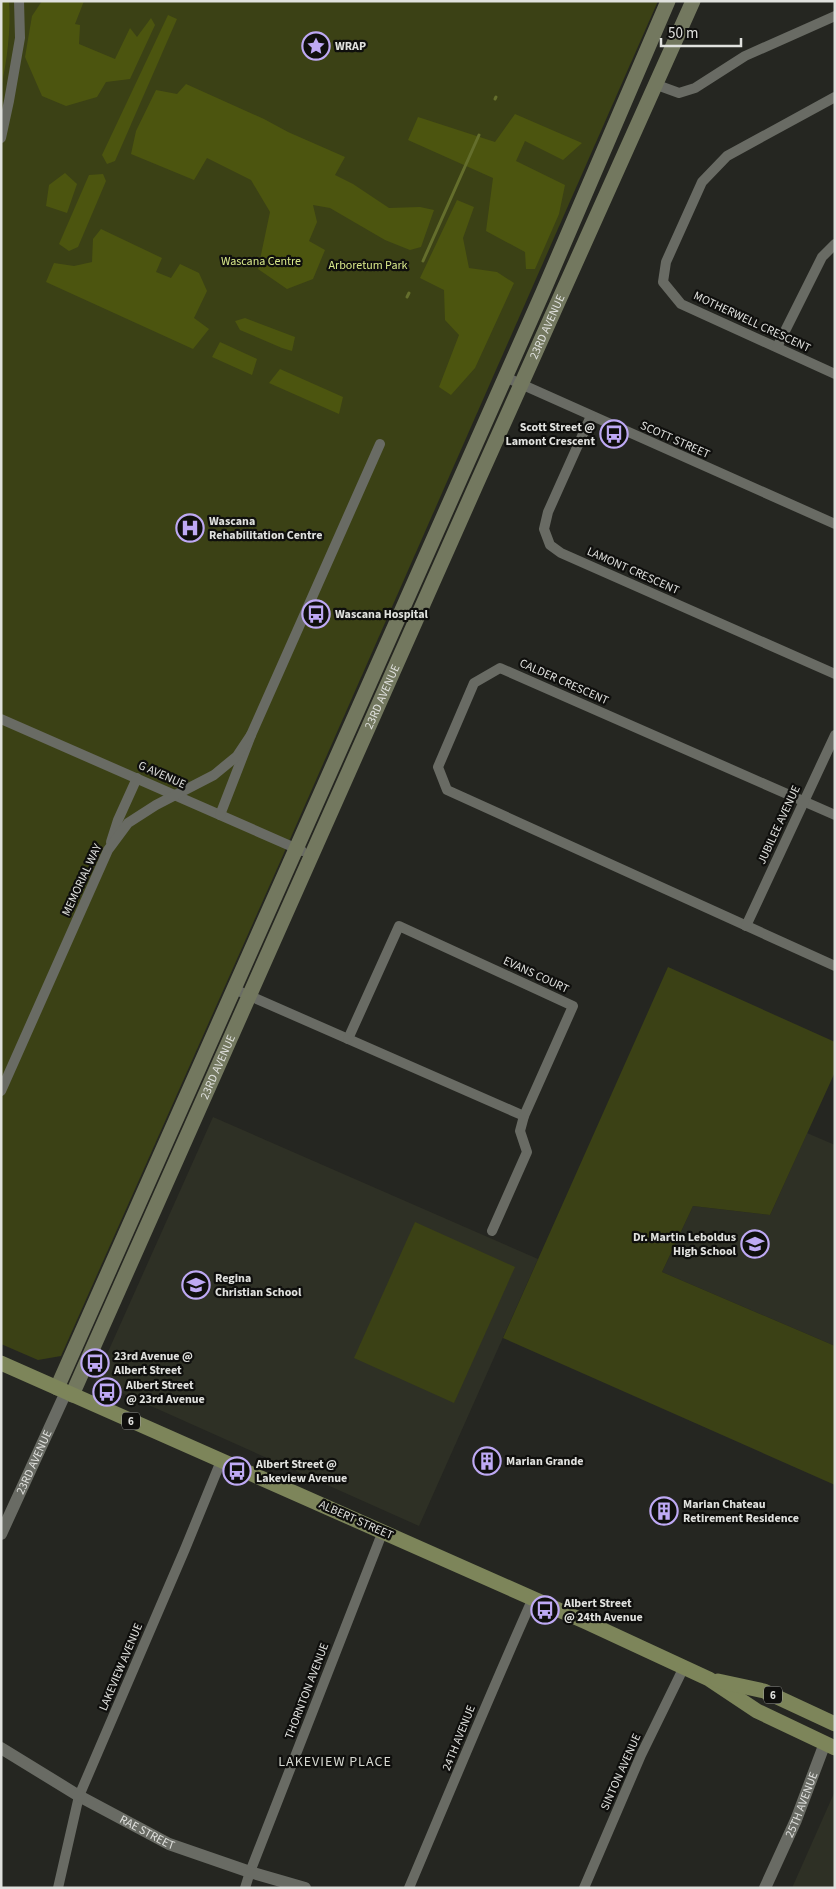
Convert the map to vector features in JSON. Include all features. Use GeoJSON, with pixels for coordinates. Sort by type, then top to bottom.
{"type":"FeatureCollection","features":[{"type":"Feature","properties":{"kind":"main road","name":"23RD AVENUE"},"geometry":{"type":"LineString","coordinates":[[65,1391],[234,989],[505,377],[668,1]]}},
{"type":"Feature","properties":{"kind":"main road","name":"23RD AVENUE"},"geometry":{"type":"LineString","coordinates":[[65,1391],[250,996],[693,1]]}},
{"type":"Feature","properties":{"kind":"main road","name":"ALBERT STREET"},"geometry":{"type":"LineString","coordinates":[[1,1363],[383,1531],[710,1679],[757,1711],[830,1746]]}},
{"type":"Feature","properties":{"kind":"main road","name":"ALBERT STREET"},"geometry":{"type":"LineString","coordinates":[[710,1679],[764,1691],[834,1723]]}},
{"type":"Feature","properties":{"kind":"street"},"geometry":{"type":"LineString","coordinates":[[1,138],[10,101],[20,38],[19,1]]}},
{"type":"Feature","properties":{"kind":"street"},"geometry":{"type":"LineString","coordinates":[[656,85],[679,92],[695,88],[745,56],[835,16]]}},
{"type":"Feature","properties":{"kind":"street","name":"MOTHERWELL CRESCENT"},"geometry":{"type":"LineString","coordinates":[[835,97],[726,156],[702,182],[666,262],[663,282],[681,304],[835,374]]}},
{"type":"Feature","properties":{"kind":"street"},"geometry":{"type":"LineString","coordinates":[[777,347],[822,257],[835,244]]}},
{"type":"Feature","properties":{"kind":"street","name":"SCOTT STREET"},"geometry":{"type":"LineString","coordinates":[[505,377],[835,524]]}},
{"type":"Feature","properties":{"kind":"street","name":"LAMONT CRESCENT"},"geometry":{"type":"LineString","coordinates":[[591,416],[548,512],[544,529],[550,545],[561,553],[835,674]]}},
{"type":"Feature","properties":{"kind":"street","name":"MEMORIAL WAY"},"geometry":{"type":"LineString","coordinates":[[220,815],[251,735],[380,444]]}},
{"type":"Feature","properties":{"kind":"street","name":"CALDER CRESCENT"},"geometry":{"type":"LineString","coordinates":[[746,926],[447,790],[438,768],[474,683],[500,668],[805,802]]}},
{"type":"Feature","properties":{"kind":"street","name":"G AVENUE"},"geometry":{"type":"LineString","coordinates":[[1,719],[312,856]]}},
{"type":"Feature","properties":{"kind":"street","name":"MEMORIAL WAY"},"geometry":{"type":"LineString","coordinates":[[1,1091],[108,850],[128,823],[175,795],[214,775],[237,756],[251,735]]}},
{"type":"Feature","properties":{"kind":"street","name":"JUBILEE AVENUE"},"geometry":{"type":"LineString","coordinates":[[746,926],[835,735]]}},
{"type":"Feature","properties":{"kind":"street"},"geometry":{"type":"LineString","coordinates":[[108,850],[118,820],[136,778]]}},
{"type":"Feature","properties":{"kind":"street"},"geometry":{"type":"LineString","coordinates":[[805,802],[835,815]]}},
{"type":"Feature","properties":{"kind":"street","name":"EVANS COURT"},"geometry":{"type":"LineString","coordinates":[[348,1039],[399,926],[573,1006],[524,1116]]}},
{"type":"Feature","properties":{"kind":"street"},"geometry":{"type":"LineString","coordinates":[[746,926],[835,966]]}},
{"type":"Feature","properties":{"kind":"street"},"geometry":{"type":"LineString","coordinates":[[234,989],[524,1116],[520,1131],[527,1152],[492,1230]]}},
{"type":"Feature","properties":{"kind":"street","name":"23RD AVENUE"},"geometry":{"type":"LineString","coordinates":[[1,1534],[65,1391]]}},
{"type":"Feature","properties":{"kind":"street","name":"LAKEVIEW AVENUE"},"geometry":{"type":"LineString","coordinates":[[58,1888],[79,1796],[221,1461]]}},
{"type":"Feature","properties":{"kind":"street","name":"THORNTON AVENUE"},"geometry":{"type":"LineString","coordinates":[[245,1888],[383,1531]]}},
{"type":"Feature","properties":{"kind":"street","name":"24TH AVENUE"},"geometry":{"type":"LineString","coordinates":[[409,1888],[492,1688],[533,1598]]}},
{"type":"Feature","properties":{"kind":"street","name":"SINTON AVENUE"},"geometry":{"type":"LineString","coordinates":[[584,1888],[641,1755],[684,1667]]}},
{"type":"Feature","properties":{"kind":"street","name":"25TH AVENUE"},"geometry":{"type":"LineString","coordinates":[[765,1888],[830,1746],[834,1723]]}},
{"type":"Feature","properties":{"kind":"street","name":"RAE STREET"},"geometry":{"type":"LineString","coordinates":[[1,1748],[79,1796],[169,1844],[250,1872],[305,1888]]}},
{"type":"Feature","properties":{"kind":"shaded area"},"geometry":{"type":"Polygon","coordinates":[[[213,1117],[538,1259],[419,1526],[95,1381],[213,1117]]]}},
{"type":"Feature","properties":{"kind":"shaded area","name":"Dr. Martin Leboldus High School"},"geometry":{"type":"Polygon","coordinates":[[[807,1133],[835,1145],[835,1346],[662,1272],[693,1206],[770,1215],[807,1133]]]}},
{"type":"Feature","properties":{"kind":"shaded area"},"geometry":{"type":"Polygon","coordinates":[[[835,1791],[835,1888],[792,1888],[835,1791]]]}},
{"type":"Feature","properties":{"kind":"green space","name":"Wascana Centre"},"geometry":{"type":"Polygon","coordinates":[[[1,1],[658,1],[61,1356],[38,1360],[1,1344],[1,1]]]}},
{"type":"Feature","properties":{"kind":"green space"},"geometry":{"type":"Polygon","coordinates":[[[1,1],[9,1],[9,23],[8,45],[1,89],[1,1]]]}},
{"type":"Feature","properties":{"kind":"green space"},"geometry":{"type":"Polygon","coordinates":[[[42,1],[84,1],[75,24],[80,25],[79,44],[115,59],[130,28],[137,37],[151,18],[155,25],[130,79],[106,82],[97,97],[66,106],[42,96],[25,57],[32,16],[42,1]]]}},
{"type":"Feature","properties":{"kind":"green space"},"geometry":{"type":"Polygon","coordinates":[[[168,15],[177,19],[115,161],[107,164],[102,155],[168,15]]]}},
{"type":"Feature","properties":{"kind":"green space"},"geometry":{"type":"Polygon","coordinates":[[[186,84],[345,157],[335,175],[353,184],[389,208],[420,207],[434,210],[421,247],[410,250],[385,240],[330,208],[313,205],[317,222],[309,241],[325,250],[313,279],[287,289],[258,269],[270,212],[251,180],[207,158],[194,180],[131,154],[136,131],[156,90],[177,94],[186,84]]]}},
{"type":"Feature","properties":{"kind":"green space"},"geometry":{"type":"Polygon","coordinates":[[[515,114],[582,143],[563,160],[525,141],[516,161],[565,185],[559,214],[535,269],[526,269],[525,252],[486,231],[493,178],[408,140],[418,117],[495,142],[515,114]]]}},
{"type":"Feature","properties":{"kind":"green space"},"geometry":{"type":"Polygon","coordinates":[[[65,173],[77,184],[67,213],[46,206],[49,185],[65,173]]]}},
{"type":"Feature","properties":{"kind":"green space"},"geometry":{"type":"Polygon","coordinates":[[[103,174],[106,181],[78,247],[69,251],[59,244],[89,175],[103,174]]]}},
{"type":"Feature","properties":{"kind":"green space"},"geometry":{"type":"Polygon","coordinates":[[[457,200],[474,207],[463,238],[469,268],[497,272],[514,283],[475,368],[451,395],[439,387],[459,335],[445,320],[444,290],[420,278],[457,200]]]}},
{"type":"Feature","properties":{"kind":"green space"},"geometry":{"type":"Polygon","coordinates":[[[101,229],[162,258],[156,272],[171,278],[180,264],[199,273],[207,291],[194,318],[209,329],[193,349],[46,282],[54,263],[74,266],[92,262],[93,239],[101,229]]]}},
{"type":"Feature","properties":{"kind":"green space"},"geometry":{"type":"Polygon","coordinates":[[[245,318],[295,337],[292,351],[240,330],[235,321],[245,318]]]}},
{"type":"Feature","properties":{"kind":"green space"},"geometry":{"type":"Polygon","coordinates":[[[220,342],[257,359],[252,375],[212,357],[220,342]]]}},
{"type":"Feature","properties":{"kind":"green space"},"geometry":{"type":"Polygon","coordinates":[[[280,369],[343,397],[339,414],[269,383],[280,369]]]}},
{"type":"Feature","properties":{"kind":"green space"},"geometry":{"type":"Polygon","coordinates":[[[668,967],[835,1042],[835,1072],[770,1215],[693,1206],[662,1272],[835,1346],[835,1485],[503,1338],[668,967]]]}},
{"type":"Feature","properties":{"kind":"green space"},"geometry":{"type":"Polygon","coordinates":[[[415,1222],[515,1267],[454,1403],[354,1358],[415,1222]]]}},
{"type":"Feature","properties":{"kind":"waterway"},"geometry":{"type":"LineString","coordinates":[[423,261],[479,135]]}},
{"type":"Feature","properties":{"kind":"waterway"},"geometry":{"type":"LineString","coordinates":[[407,297],[409,293]]}},
{"type":"Feature","properties":{"kind":"place","name":"WRAP"},"geometry":{"type":"Point","coordinates":[316,46]}},
{"type":"Feature","properties":{"kind":"place","name":"Scott Street @ Lamont Crescent"},"geometry":{"type":"Point","coordinates":[614,434]}},
{"type":"Feature","properties":{"kind":"place","name":"Wascana Rehabilitation Centre"},"geometry":{"type":"Point","coordinates":[190,528]}},
{"type":"Feature","properties":{"kind":"place","name":"Wascana Hospital"},"geometry":{"type":"Point","coordinates":[316,614]}},
{"type":"Feature","properties":{"kind":"place","name":"Dr. Martin Leboldus High School"},"geometry":{"type":"Point","coordinates":[755,1244]}},
{"type":"Feature","properties":{"kind":"place","name":"Regina Christian School"},"geometry":{"type":"Point","coordinates":[196,1285]}},
{"type":"Feature","properties":{"kind":"place","name":"23rd Avenue @ Albert Street"},"geometry":{"type":"Point","coordinates":[95,1363]}},
{"type":"Feature","properties":{"kind":"place","name":"Albert Street @ 23rd Avenue"},"geometry":{"type":"Point","coordinates":[107,1392]}},
{"type":"Feature","properties":{"kind":"place","name":"Marian Grande"},"geometry":{"type":"Point","coordinates":[487,1461]}},
{"type":"Feature","properties":{"kind":"place","name":"Albert Street @ Lakeview Avenue"},"geometry":{"type":"Point","coordinates":[237,1471]}},
{"type":"Feature","properties":{"kind":"place","name":"Marian Chateau Retirement Residence"},"geometry":{"type":"Point","coordinates":[664,1511]}},
{"type":"Feature","properties":{"kind":"place","name":"Albert Street @ 24th Avenue"},"geometry":{"type":"Point","coordinates":[545,1610]}},
{"type":"Feature","properties":{"kind":"district","name":"LAKEVIEW PLACE"},"geometry":{"type":"Point","coordinates":[335,1762]}},
{"type":"Feature","properties":{"kind":"park label","name":"Arboretum Park"},"geometry":{"type":"Point","coordinates":[368,265]}}]}
